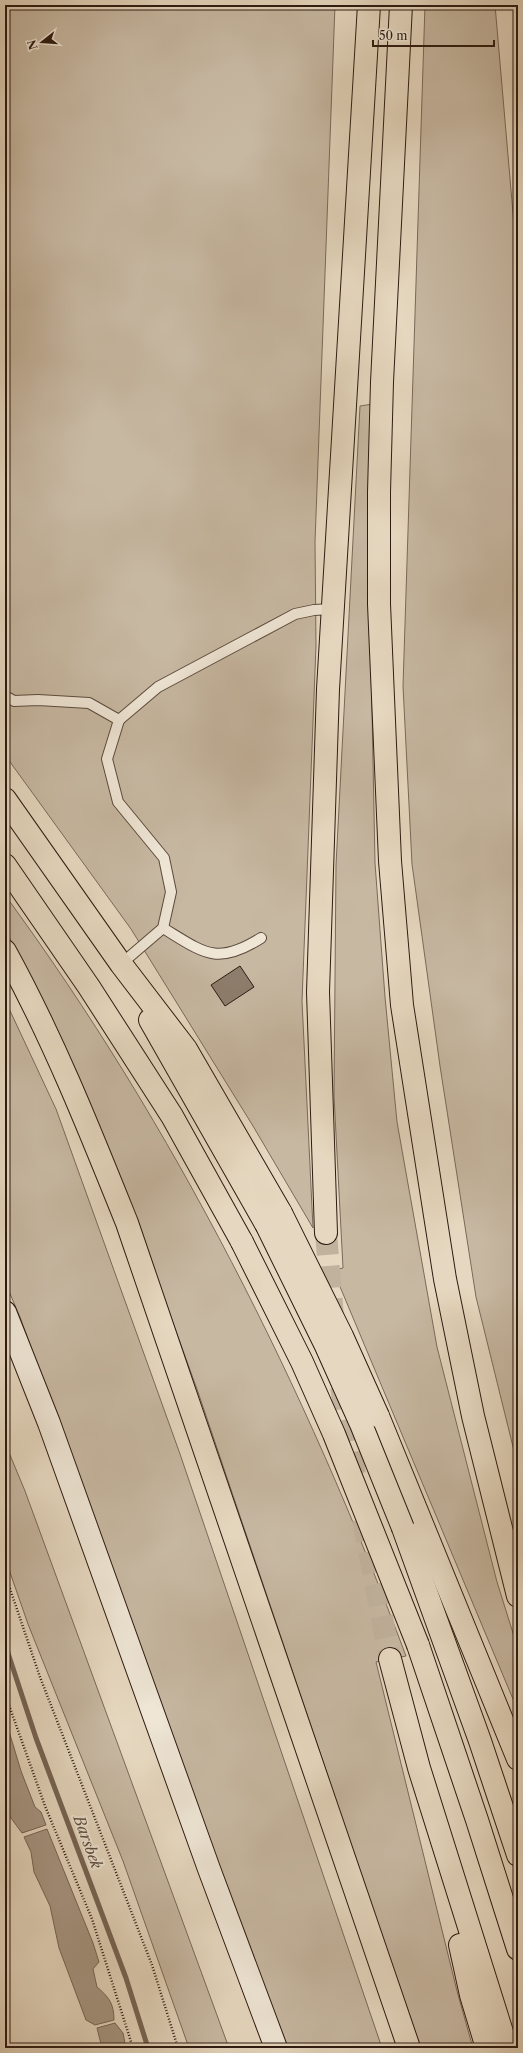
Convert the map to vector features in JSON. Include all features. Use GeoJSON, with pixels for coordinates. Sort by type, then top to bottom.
{"type":"FeatureCollection","features":[{"type":"Feature","properties":{"kind":"highway"},"geometry":{"type":"LineString","coordinates":[[326,1233],[318,992],[332,609],[369,5]]}},
{"type":"Feature","properties":{"kind":"highway"},"geometry":{"type":"LineString","coordinates":[[401,5],[378,492],[379,604],[390,861],[402,1006],[431,1197],[453,1321],[473,1416],[518,1596]]}},
{"type":"Feature","properties":{"kind":"highway"},"geometry":{"type":"LineString","coordinates":[[5,799],[121,964],[186,1049],[274,1219],[342,1336],[378,1416],[518,1759]]}},
{"type":"Feature","properties":{"kind":"highway"},"geometry":{"type":"LineString","coordinates":[[5,865],[90,987],[172,1116],[242,1242],[302,1362],[334,1434],[418,1645],[477,1820],[518,1949]]}},
{"type":"Feature","properties":{"kind":"highway"},"geometry":{"type":"LineString","coordinates":[[5,951],[24,985],[78,1102],[127,1223],[409,2048]]}},
{"type":"Feature","properties":{"kind":"highway"},"geometry":{"type":"LineString","coordinates":[[274,1219],[326,1346],[361,1424],[403,1528],[480,1741],[518,1855]]}},
{"type":"Feature","properties":{"kind":"highway"},"geometry":{"type":"LineString","coordinates":[[497,1512],[518,1565]]}},
{"type":"Feature","properties":{"kind":"highway"},"geometry":{"type":"LineString","coordinates":[[390,1659],[419,1768],[471,1995],[487,2048]]}},
{"type":"Feature","properties":{"kind":"highway"},"geometry":{"type":"LineString","coordinates":[[419,1768],[507,2048]]}},
{"type":"Feature","properties":{"kind":"main road"},"geometry":{"type":"LineString","coordinates":[[5,1312],[49,1423],[206,1861],[276,2048]]}},
{"type":"Feature","properties":{"kind":"lane"},"geometry":{"type":"LineString","coordinates":[[121,964],[164,928],[171,892],[164,858],[118,802],[107,759],[119,720],[158,687],[295,614],[314,610],[332,609]]}},
{"type":"Feature","properties":{"kind":"lane"},"geometry":{"type":"LineString","coordinates":[[5,696],[14,701],[38,700],[88,703],[119,720]]}},
{"type":"Feature","properties":{"kind":"lane"},"geometry":{"type":"LineString","coordinates":[[164,928],[198,949],[220,955],[242,950],[261,938]]}},
{"type":"Feature","properties":{"kind":"path"},"geometry":{"type":"LineString","coordinates":[[5,1574],[40,1677],[152,1966],[178,2048]]}},
{"type":"Feature","properties":{"kind":"path"},"geometry":{"type":"LineString","coordinates":[[5,1694],[45,1806],[92,1919],[133,2048]]}},
{"type":"Feature","properties":{"kind":"shaded area"},"geometry":{"type":"Polygon","coordinates":[[[5,5],[335,5],[315,542],[316,646],[302,1001],[313,1228],[253,1126],[131,929],[5,755],[5,5]]]}},
{"type":"Feature","properties":{"kind":"shaded area"},"geometry":{"type":"Polygon","coordinates":[[[425,5],[495,5],[518,271],[518,1467],[476,1297],[440,1066],[412,864],[403,686],[425,5]]]}},
{"type":"Feature","properties":{"kind":"shaded area"},"geometry":{"type":"Polygon","coordinates":[[[373,404],[370,608],[375,863],[385,997],[397,1122],[437,1347],[497,1582],[518,1649],[518,1711],[333,1270],[343,1268],[334,1096],[336,865],[360,406],[373,404]]]}},
{"type":"Feature","properties":{"kind":"shaded area"},"geometry":{"type":"Polygon","coordinates":[[[5,895],[67,983],[125,1074],[180,1167],[280,1358],[325,1456],[367,1556],[406,1656],[376,1662],[457,1991],[473,2048],[420,2048],[198,1392],[135,1218],[15,948],[5,930],[5,895]]]}},
{"type":"Feature","properties":{"kind":"shaded area"},"geometry":{"type":"Polygon","coordinates":[[[5,1000],[56,1109],[180,1454],[382,2048],[285,2048],[20,1317],[5,1282],[5,1000]]]}},
{"type":"Feature","properties":{"kind":"shaded area"},"geometry":{"type":"Polygon","coordinates":[[[5,1443],[25,1491],[229,2048],[189,2048],[123,1861],[28,1624],[5,1558],[5,1443]]]}},
{"type":"Feature","properties":{"kind":"shaded area"},"geometry":{"type":"Polygon","coordinates":[[[5,1718],[21,1771],[35,1807],[41,1812],[46,1825],[22,1833],[5,1810],[5,1718]]]}},
{"type":"Feature","properties":{"kind":"shaded area"},"geometry":{"type":"Polygon","coordinates":[[[47,1829],[93,1943],[99,1962],[93,1969],[97,1987],[110,2001],[114,2020],[95,2025],[86,2020],[59,1948],[50,1906],[34,1872],[31,1852],[24,1837],[47,1829]]]}},
{"type":"Feature","properties":{"kind":"shaded area"},"geometry":{"type":"Polygon","coordinates":[[[115,2023],[123,2033],[126,2048],[102,2048],[97,2028],[115,2023]]]}},
{"type":"Feature","properties":{"kind":"building"},"geometry":{"type":"Polygon","coordinates":[[[240,966],[254,987],[225,1006],[211,985],[240,966]]]}},
{"type":"Feature","properties":{"kind":"waterway","name":"Barsbek"},"geometry":{"type":"LineString","coordinates":[[5,1644],[36,1738],[126,1978],[148,2048]]}},
{"type":"Feature","properties":{"kind":"tunnel"},"geometry":{"type":"LineString","coordinates":[[326,1233],[333,1317]]}},
{"type":"Feature","properties":{"kind":"tunnel"},"geometry":{"type":"LineString","coordinates":[[341,1387],[355,1474]]}},
{"type":"Feature","properties":{"kind":"tunnel"},"geometry":{"type":"LineString","coordinates":[[363,1519],[390,1659]]}}]}
